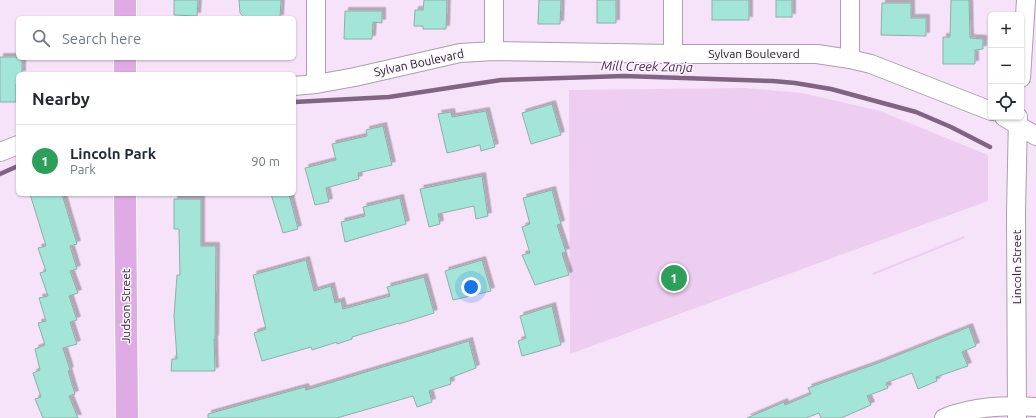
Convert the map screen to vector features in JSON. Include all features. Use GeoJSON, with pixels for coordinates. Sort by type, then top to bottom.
{"type":"FeatureCollection","features":[{"type":"Feature","properties":{"kind":"main road"},"geometry":{"type":"LineString","coordinates":[[125,0],[125,16]]}},
{"type":"Feature","properties":{"kind":"main road"},"geometry":{"type":"LineString","coordinates":[[125,60],[125,72]]}},
{"type":"Feature","properties":{"kind":"main road","name":"Judson Street"},"geometry":{"type":"LineString","coordinates":[[125,196],[127,418]]}},
{"type":"Feature","properties":{"kind":"street"},"geometry":{"type":"LineString","coordinates":[[316,0],[316,84]]}},
{"type":"Feature","properties":{"kind":"street"},"geometry":{"type":"LineString","coordinates":[[494,0],[494,51]]}},
{"type":"Feature","properties":{"kind":"street"},"geometry":{"type":"LineString","coordinates":[[673,0],[673,54]]}},
{"type":"Feature","properties":{"kind":"street"},"geometry":{"type":"LineString","coordinates":[[850,0],[850,59]]}},
{"type":"Feature","properties":{"kind":"street"},"geometry":{"type":"LineString","coordinates":[[1023,48],[1026,0]]}},
{"type":"Feature","properties":{"kind":"street","name":"Sylvan Boulevard"},"geometry":{"type":"LineString","coordinates":[[296,86],[355,77],[460,53],[494,51],[673,54],[817,54],[871,64],[988,110]]}},
{"type":"Feature","properties":{"kind":"street"},"geometry":{"type":"LineString","coordinates":[[1013,120],[1036,136]]}},
{"type":"Feature","properties":{"kind":"street","name":"Lincoln Street"},"geometry":{"type":"LineString","coordinates":[[1013,120],[1016,213],[1017,412]]}},
{"type":"Feature","properties":{"kind":"street"},"geometry":{"type":"LineString","coordinates":[[0,152],[16,145]]}},
{"type":"Feature","properties":{"kind":"street"},"geometry":{"type":"LineString","coordinates":[[944,418],[977,408],[994,407],[1017,412],[1036,407]]}},
{"type":"Feature","properties":{"kind":"shaded area"},"geometry":{"type":"Polygon","coordinates":[[[745,88],[802,93],[880,111],[988,155],[988,201],[570,354],[569,90],[745,88]]]}},
{"type":"Feature","properties":{"kind":"shaded area"},"geometry":{"type":"Polygon","coordinates":[[[964,236],[965,238],[873,275],[872,273],[964,236]]]}},
{"type":"Feature","properties":{"kind":"building"},"geometry":{"type":"Polygon","coordinates":[[[174,0],[198,0],[197,16],[174,15],[174,0]]]}},
{"type":"Feature","properties":{"kind":"building"},"geometry":{"type":"Polygon","coordinates":[[[239,0],[281,0],[280,16],[243,16],[240,13],[239,0]]]}},
{"type":"Feature","properties":{"kind":"building"},"geometry":{"type":"Polygon","coordinates":[[[424,0],[447,0],[446,29],[423,29],[423,26],[414,26],[415,10],[423,10],[424,0]]]}},
{"type":"Feature","properties":{"kind":"building"},"geometry":{"type":"Polygon","coordinates":[[[539,0],[561,0],[560,24],[538,24],[539,0]]]}},
{"type":"Feature","properties":{"kind":"building"},"geometry":{"type":"Polygon","coordinates":[[[597,0],[616,0],[616,23],[597,23],[597,0]]]}},
{"type":"Feature","properties":{"kind":"building"},"geometry":{"type":"Polygon","coordinates":[[[712,0],[749,0],[749,20],[712,20],[712,0]]]}},
{"type":"Feature","properties":{"kind":"building"},"geometry":{"type":"Polygon","coordinates":[[[776,0],[792,0],[792,17],[776,17],[776,0]]]}},
{"type":"Feature","properties":{"kind":"building"},"geometry":{"type":"Polygon","coordinates":[[[951,0],[969,0],[970,38],[983,39],[983,49],[975,50],[975,64],[943,64],[943,37],[950,37],[951,0]]]}},
{"type":"Feature","properties":{"kind":"building"},"geometry":{"type":"Polygon","coordinates":[[[882,3],[911,3],[911,18],[926,18],[926,36],[881,35],[882,3]]]}},
{"type":"Feature","properties":{"kind":"building"},"geometry":{"type":"Polygon","coordinates":[[[345,11],[382,11],[382,23],[373,22],[372,39],[344,39],[345,11]]]}},
{"type":"Feature","properties":{"kind":"building"},"geometry":{"type":"Polygon","coordinates":[[[0,57],[16,57],[16,60],[22,60],[22,72],[16,72],[16,102],[0,102],[0,57]]]}},
{"type":"Feature","properties":{"kind":"building"},"geometry":{"type":"Polygon","coordinates":[[[552,104],[561,135],[531,144],[522,113],[552,104]]]}},
{"type":"Feature","properties":{"kind":"building"},"geometry":{"type":"Polygon","coordinates":[[[486,111],[495,147],[481,151],[480,145],[447,153],[438,114],[451,112],[452,117],[486,111]]]}},
{"type":"Feature","properties":{"kind":"building"},"geometry":{"type":"Polygon","coordinates":[[[383,126],[392,165],[358,173],[359,179],[326,188],[329,202],[315,205],[305,168],[336,160],[332,144],[367,136],[366,130],[383,126]]]}},
{"type":"Feature","properties":{"kind":"building"},"geometry":{"type":"Polygon","coordinates":[[[482,176],[488,216],[476,219],[474,206],[438,214],[440,224],[429,227],[420,189],[482,176]]]}},
{"type":"Feature","properties":{"kind":"building"},"geometry":{"type":"Polygon","coordinates":[[[552,190],[561,224],[557,225],[566,252],[562,253],[569,275],[535,285],[522,255],[530,253],[522,227],[530,224],[523,198],[552,190]]]}},
{"type":"Feature","properties":{"kind":"building"},"geometry":{"type":"Polygon","coordinates":[[[31,196],[63,196],[77,244],[70,246],[77,269],[70,271],[78,293],[69,296],[77,320],[70,322],[77,344],[63,348],[70,370],[68,371],[75,394],[69,396],[78,418],[43,418],[35,399],[41,397],[33,373],[40,370],[35,349],[45,345],[38,323],[46,321],[39,298],[48,296],[40,273],[46,271],[38,248],[46,246],[31,196]]]}},
{"type":"Feature","properties":{"kind":"building"},"geometry":{"type":"Polygon","coordinates":[[[272,196],[290,196],[298,229],[283,233],[272,196]]]}},
{"type":"Feature","properties":{"kind":"building"},"geometry":{"type":"Polygon","coordinates":[[[400,198],[406,224],[345,242],[341,222],[365,216],[363,207],[400,198]]]}},
{"type":"Feature","properties":{"kind":"building"},"geometry":{"type":"Polygon","coordinates":[[[174,199],[201,199],[201,246],[216,246],[214,339],[215,371],[171,371],[172,359],[177,359],[174,316],[177,275],[180,275],[179,229],[174,229],[174,199]]]}},
{"type":"Feature","properties":{"kind":"building"},"geometry":{"type":"Polygon","coordinates":[[[306,260],[314,291],[331,286],[335,303],[341,301],[343,309],[390,296],[387,287],[424,277],[434,313],[352,337],[352,339],[337,344],[337,342],[312,350],[311,347],[262,361],[254,333],[266,329],[253,275],[306,260]]]}},
{"type":"Feature","properties":{"kind":"building"},"geometry":{"type":"Polygon","coordinates":[[[482,260],[491,291],[453,300],[445,271],[482,260]]]}},
{"type":"Feature","properties":{"kind":"building"},"geometry":{"type":"Polygon","coordinates":[[[552,306],[561,345],[522,356],[518,341],[526,338],[520,316],[552,306]]]}},
{"type":"Feature","properties":{"kind":"building"},"geometry":{"type":"Polygon","coordinates":[[[969,327],[976,346],[962,352],[968,366],[936,377],[937,381],[918,389],[912,373],[886,383],[888,388],[867,396],[871,405],[841,418],[821,418],[819,413],[806,418],[747,418],[784,402],[785,405],[811,394],[808,388],[878,363],[969,327]]]}},
{"type":"Feature","properties":{"kind":"building"},"geometry":{"type":"Polygon","coordinates":[[[469,341],[476,368],[450,378],[451,384],[429,391],[432,402],[417,407],[413,396],[337,418],[208,418],[208,414],[305,387],[306,390],[469,341]]]}},
{"type":"Feature","properties":{"kind":"waterway","name":"Mill Creek Zanja"},"geometry":{"type":"LineString","coordinates":[[296,102],[389,97],[501,80],[624,76],[773,81],[831,89],[916,112],[951,127],[990,147]]}},
{"type":"Feature","properties":{"kind":"waterway","name":"Mill Creek Zanja"},"geometry":{"type":"LineString","coordinates":[[0,174],[16,167]]}},
{"type":"Feature","properties":{"kind":"place","name":"Lincoln Park"},"geometry":{"type":"Point","coordinates":[674,278]}}]}
